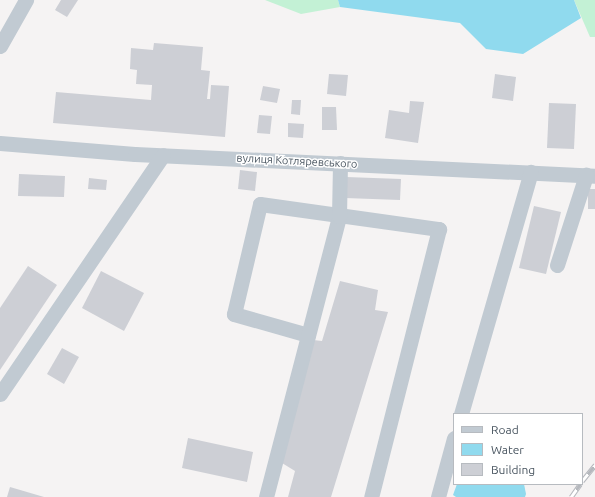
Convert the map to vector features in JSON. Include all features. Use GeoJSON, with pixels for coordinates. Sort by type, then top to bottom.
{"type":"FeatureCollection","features":[{"type":"Feature","properties":{"kind":"street"},"geometry":{"type":"LineString","coordinates":[[0,46],[26,0]]}},
{"type":"Feature","properties":{"kind":"street","name":"вулиця Котляревського"},"geometry":{"type":"LineString","coordinates":[[0,143],[163,156],[590,175]]}},
{"type":"Feature","properties":{"kind":"street"},"geometry":{"type":"LineString","coordinates":[[0,394],[163,156]]}},
{"type":"Feature","properties":{"kind":"street"},"geometry":{"type":"LineString","coordinates":[[266,497],[339,216],[340,163]]}},
{"type":"Feature","properties":{"kind":"street"},"geometry":{"type":"LineString","coordinates":[[461,413],[531,172]]}},
{"type":"Feature","properties":{"kind":"street"},"geometry":{"type":"LineString","coordinates":[[557,265],[590,175]]}},
{"type":"Feature","properties":{"kind":"street"},"geometry":{"type":"LineString","coordinates":[[308,335],[234,314],[260,204],[438,229],[371,497]]}},
{"type":"Feature","properties":{"kind":"street"},"geometry":{"type":"LineString","coordinates":[[438,497],[453,442]]}},
{"type":"Feature","properties":{"kind":"green space"},"geometry":{"type":"Polygon","coordinates":[[[265,0],[338,0],[340,7],[301,14],[265,0]]]}},
{"type":"Feature","properties":{"kind":"green space"},"geometry":{"type":"Polygon","coordinates":[[[574,0],[595,0],[595,37],[590,37],[574,0]]]}},
{"type":"Feature","properties":{"kind":"water"},"geometry":{"type":"Polygon","coordinates":[[[338,0],[574,0],[581,18],[523,54],[486,49],[460,23],[340,7],[338,0]]]}},
{"type":"Feature","properties":{"kind":"water"},"geometry":{"type":"Polygon","coordinates":[[[457,485],[524,485],[526,494],[525,497],[456,497],[453,495],[457,485]]]}},
{"type":"Feature","properties":{"kind":"building"},"geometry":{"type":"Polygon","coordinates":[[[61,0],[78,0],[67,17],[55,10],[61,0]]]}},
{"type":"Feature","properties":{"kind":"building"},"geometry":{"type":"Polygon","coordinates":[[[154,43],[203,47],[201,70],[210,71],[207,99],[210,99],[211,85],[229,86],[225,137],[53,123],[56,92],[151,100],[152,85],[136,84],[137,70],[130,69],[131,48],[153,50],[154,43]]]}},
{"type":"Feature","properties":{"kind":"building"},"geometry":{"type":"Polygon","coordinates":[[[329,74],[348,75],[346,96],[327,94],[329,74]]]}},
{"type":"Feature","properties":{"kind":"building"},"geometry":{"type":"Polygon","coordinates":[[[495,74],[516,77],[513,101],[492,98],[495,74]]]}},
{"type":"Feature","properties":{"kind":"building"},"geometry":{"type":"Polygon","coordinates":[[[263,86],[280,89],[277,103],[260,100],[263,86]]]}},
{"type":"Feature","properties":{"kind":"building"},"geometry":{"type":"Polygon","coordinates":[[[292,100],[301,100],[300,115],[291,114],[292,100]]]}},
{"type":"Feature","properties":{"kind":"building"},"geometry":{"type":"Polygon","coordinates":[[[410,101],[424,102],[418,143],[385,138],[389,110],[409,113],[410,101]]]}},
{"type":"Feature","properties":{"kind":"building"},"geometry":{"type":"Polygon","coordinates":[[[549,103],[576,104],[574,149],[547,148],[549,103]]]}},
{"type":"Feature","properties":{"kind":"building"},"geometry":{"type":"Polygon","coordinates":[[[322,107],[336,107],[337,130],[322,130],[322,107]]]}},
{"type":"Feature","properties":{"kind":"building"},"geometry":{"type":"Polygon","coordinates":[[[259,115],[272,116],[270,134],[257,133],[259,115]]]}},
{"type":"Feature","properties":{"kind":"building"},"geometry":{"type":"Polygon","coordinates":[[[288,123],[304,124],[303,138],[288,137],[288,123]]]}},
{"type":"Feature","properties":{"kind":"building"},"geometry":{"type":"Polygon","coordinates":[[[240,170],[257,172],[255,191],[238,189],[240,170]]]}},
{"type":"Feature","properties":{"kind":"building"},"geometry":{"type":"Polygon","coordinates":[[[19,174],[65,176],[64,197],[18,196],[19,174]]]}},
{"type":"Feature","properties":{"kind":"building"},"geometry":{"type":"Polygon","coordinates":[[[346,177],[401,179],[400,200],[345,198],[346,177]]]}},
{"type":"Feature","properties":{"kind":"building"},"geometry":{"type":"Polygon","coordinates":[[[89,178],[107,180],[106,190],[88,189],[89,178]]]}},
{"type":"Feature","properties":{"kind":"building"},"geometry":{"type":"Polygon","coordinates":[[[588,189],[595,189],[595,209],[588,209],[588,189]]]}},
{"type":"Feature","properties":{"kind":"building"},"geometry":{"type":"Polygon","coordinates":[[[534,206],[561,212],[546,274],[519,268],[534,206]]]}},
{"type":"Feature","properties":{"kind":"building"},"geometry":{"type":"Polygon","coordinates":[[[28,266],[57,285],[0,370],[0,308],[28,266]]]}},
{"type":"Feature","properties":{"kind":"building"},"geometry":{"type":"Polygon","coordinates":[[[101,271],[144,293],[124,331],[82,308],[101,271]]]}},
{"type":"Feature","properties":{"kind":"building"},"geometry":{"type":"Polygon","coordinates":[[[340,281],[378,290],[375,310],[388,312],[331,497],[288,497],[295,471],[282,463],[313,340],[322,341],[340,281]]]}},
{"type":"Feature","properties":{"kind":"building"},"geometry":{"type":"Polygon","coordinates":[[[62,348],[79,357],[64,384],[47,374],[62,348]]]}},
{"type":"Feature","properties":{"kind":"building"},"geometry":{"type":"Polygon","coordinates":[[[188,438],[253,452],[247,482],[182,468],[188,438]]]}},
{"type":"Feature","properties":{"kind":"building"},"geometry":{"type":"Polygon","coordinates":[[[10,487],[44,497],[7,497],[10,487]]]}},
{"type":"Feature","properties":{"kind":"railway"},"geometry":{"type":"LineString","coordinates":[[583,480],[595,465]]}},
{"type":"Feature","properties":{"kind":"railway"},"geometry":{"type":"LineString","coordinates":[[571,497],[579,485]]}}]}
